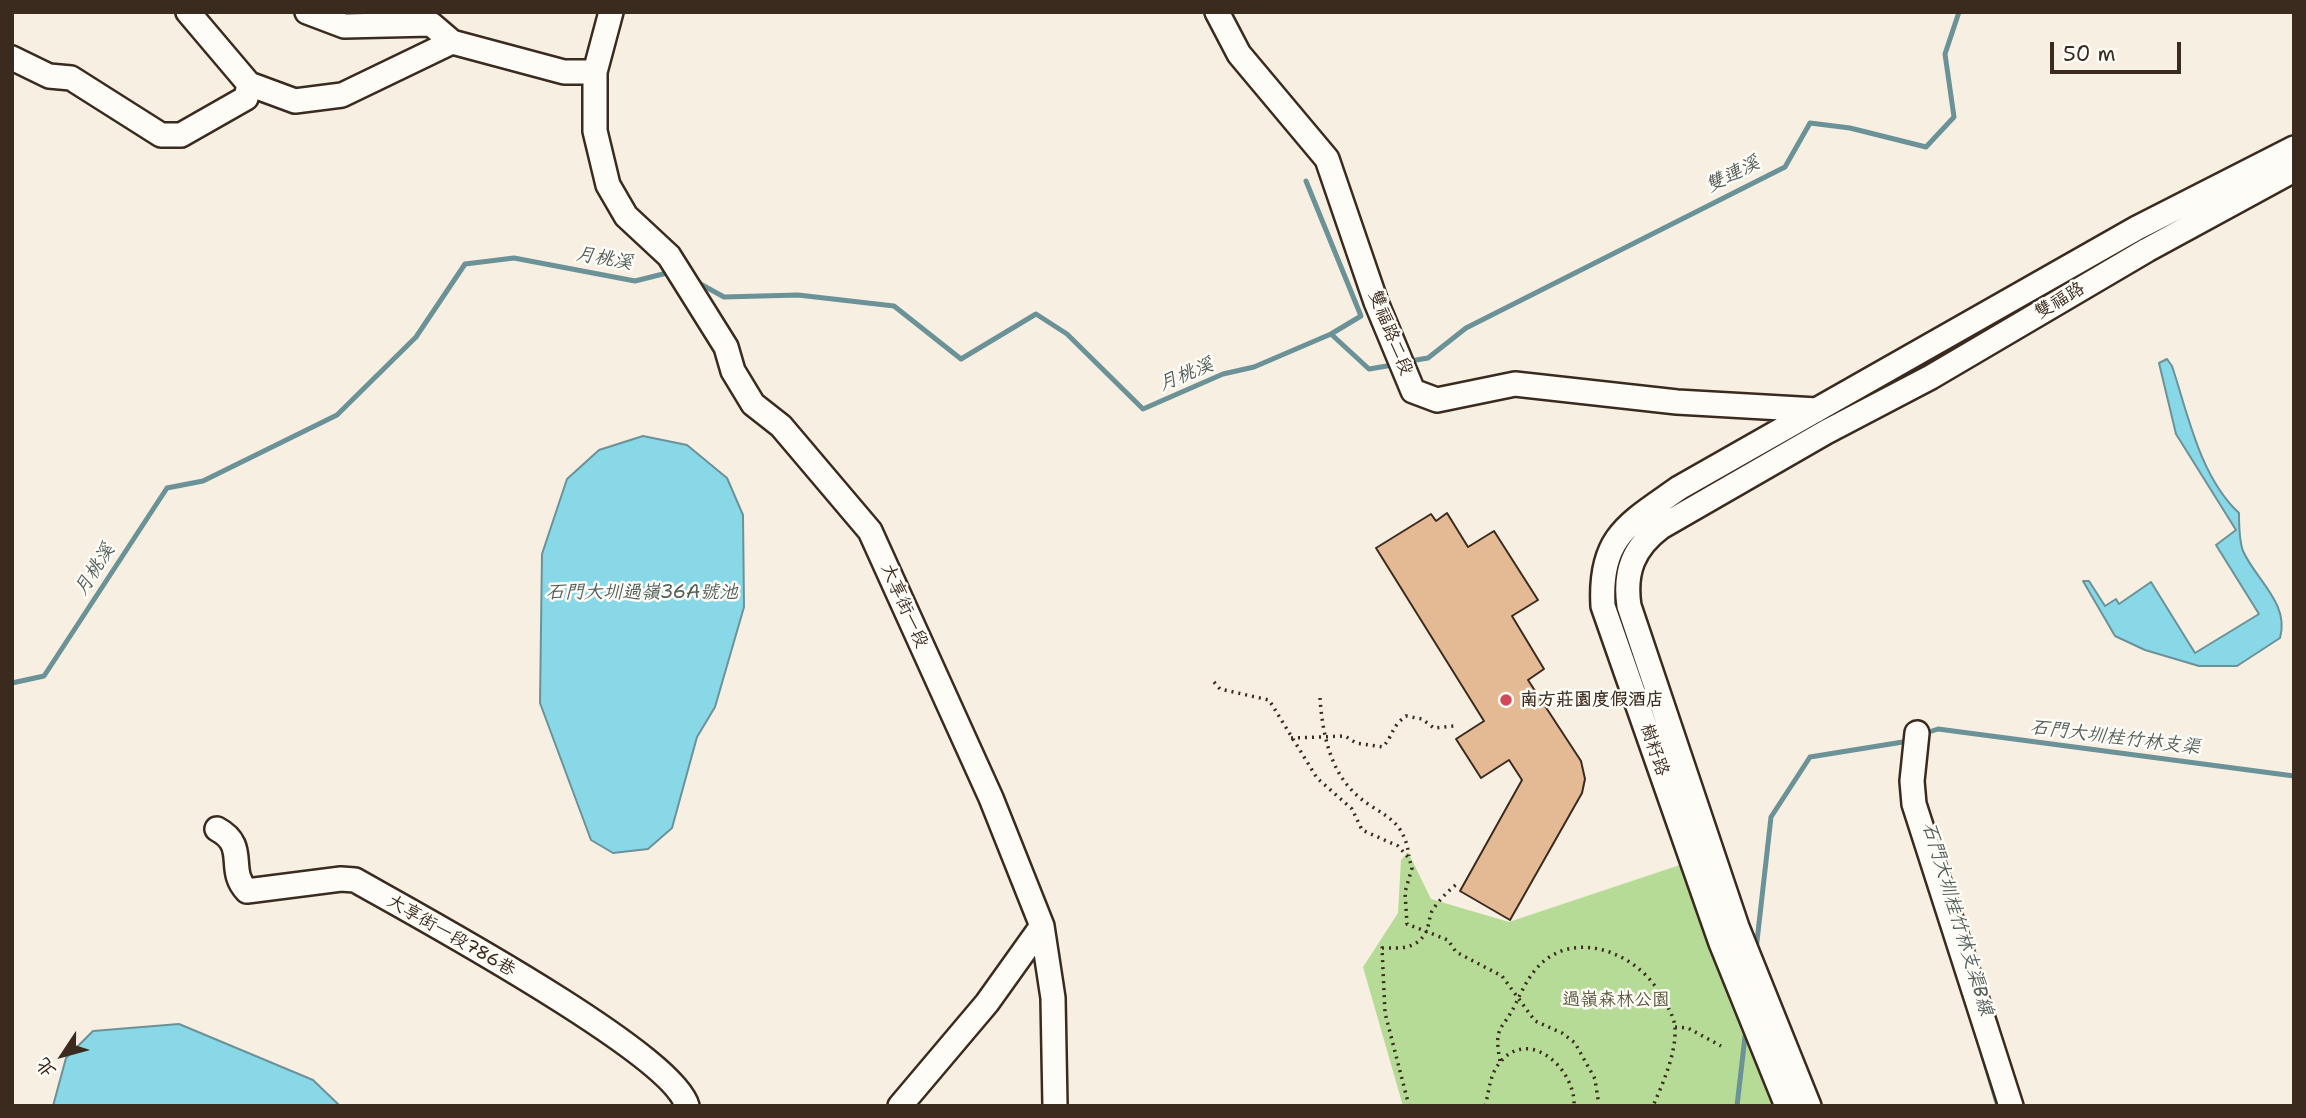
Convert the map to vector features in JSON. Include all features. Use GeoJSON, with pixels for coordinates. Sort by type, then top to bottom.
{"type":"FeatureCollection","features":[{"type":"Feature","properties":{"kind":"street"},"geometry":{"type":"LineString","coordinates":[[188,12],[249,84],[295,101],[342,95],[452,42]]}},
{"type":"Feature","properties":{"kind":"street"},"geometry":{"type":"LineString","coordinates":[[307,12],[344,26],[432,24],[452,42],[564,72],[595,72],[611,12]]}},
{"type":"Feature","properties":{"kind":"street","name":"雙福路二段"},"geometry":{"type":"LineString","coordinates":[[1217,12],[1239,54],[1327,159],[1376,302],[1413,391],[1437,400],[1515,384],[1677,402],[1818,410]]}},
{"type":"Feature","properties":{"kind":"street"},"geometry":{"type":"LineString","coordinates":[[12,58],[49,76],[71,78],[162,135],[181,135],[246,98],[249,84]]}},
{"type":"Feature","properties":{"kind":"street","name":"大享街一段"},"geometry":{"type":"LineString","coordinates":[[595,72],[595,131],[608,185],[626,216],[669,256],[726,347],[744,391],[753,404],[781,426],[870,531],[991,798],[1042,926],[1053,998],[1055,1106]]}},
{"type":"Feature","properties":{"kind":"street","name":"樹籽路"},"geometry":{"type":"LineString","coordinates":[[1787,1106],[1697,878],[1603,606],[1602,576],[1611,547],[1636,519],[1679,488],[2137,228],[2294,148]]}},
{"type":"Feature","properties":{"kind":"street","name":"雙福路"},"geometry":{"type":"LineString","coordinates":[[1826,432],[1931,377],[2147,250],[2294,170]]}},
{"type":"Feature","properties":{"kind":"street"},"geometry":{"type":"LineString","coordinates":[[1818,410],[1826,432]]}},
{"type":"Feature","properties":{"kind":"street","name":"樹籽路"},"geometry":{"type":"LineString","coordinates":[[1810,1106],[1737,927],[1629,606],[1626,581],[1639,548],[1661,527],[1826,432]]}},
{"type":"Feature","properties":{"kind":"street"},"geometry":{"type":"LineString","coordinates":[[1917,733],[1912,781],[1914,804],[2011,1106]]}},
{"type":"Feature","properties":{"kind":"street","name":"大享街一段786巷"},"geometry":{"type":"LineString","coordinates":[[217,829],[230,836],[235,846],[238,880],[247,891],[341,879],[355,880],[536,986],[630,1045],[682,1092],[687,1106]]}},
{"type":"Feature","properties":{"kind":"street"},"geometry":{"type":"LineString","coordinates":[[900,1106],[987,1003],[1042,926]]}},
{"type":"Feature","properties":{"kind":"path"},"geometry":{"type":"LineString","coordinates":[[1214,682],[1220,689],[1269,700],[1317,778],[1352,809],[1362,830],[1398,846],[1409,858]]}},
{"type":"Feature","properties":{"kind":"path"},"geometry":{"type":"LineString","coordinates":[[1320,698],[1325,737],[1347,785],[1371,807],[1400,826],[1406,836],[1412,868],[1405,892],[1407,923],[1448,940],[1456,952],[1502,976],[1535,1021],[1562,1033],[1584,1055],[1595,1079],[1599,1106]]}},
{"type":"Feature","properties":{"kind":"path"},"geometry":{"type":"LineString","coordinates":[[1291,738],[1345,736],[1356,743],[1383,747],[1390,739],[1393,725],[1406,716],[1422,719],[1434,728],[1454,726]]}},
{"type":"Feature","properties":{"kind":"path"},"geometry":{"type":"LineString","coordinates":[[1409,1106],[1385,1013],[1382,948],[1408,948],[1427,931],[1431,914],[1444,894],[1458,883]]}},
{"type":"Feature","properties":{"kind":"path"},"geometry":{"type":"LineString","coordinates":[[1500,1061],[1497,1045],[1499,1028],[1536,968],[1548,957],[1585,947],[1598,948],[1631,963],[1654,983],[1675,1027],[1672,1052],[1653,1106]]}},
{"type":"Feature","properties":{"kind":"path"},"geometry":{"type":"LineString","coordinates":[[1675,1027],[1688,1028],[1721,1046]]}},
{"type":"Feature","properties":{"kind":"path"},"geometry":{"type":"LineString","coordinates":[[1485,1106],[1490,1078],[1500,1061],[1514,1050],[1531,1049],[1554,1059],[1569,1080],[1574,1106]]}},
{"type":"Feature","properties":{"kind":"green space","name":"過嶺森林公園"},"geometry":{"type":"Polygon","coordinates":[[[1408,852],[1431,899],[1509,922],[1680,865],[1726,990],[1775,1106],[1403,1106],[1363,967],[1398,913],[1401,860],[1408,852]]]}},
{"type":"Feature","properties":{"kind":"water"},"geometry":{"type":"Polygon","coordinates":[[[2167,359],[2172,366],[2205,463],[2214,482],[2239,513],[2243,551],[2276,603],[2280,614],[2280,638],[2237,666],[2199,666],[2145,650],[2115,636],[2083,581],[2089,581],[2105,606],[2116,599],[2119,604],[2151,582],[2195,653],[2259,614],[2216,545],[2236,530],[2176,434],[2159,363],[2167,359]]]}},
{"type":"Feature","properties":{"kind":"water","name":"石門大圳過嶺36A號池"},"geometry":{"type":"Polygon","coordinates":[[[643,436],[687,445],[727,478],[743,515],[744,607],[715,707],[697,737],[672,828],[648,849],[613,853],[591,840],[540,703],[542,554],[567,479],[599,450],[643,436]]]}},
{"type":"Feature","properties":{"kind":"water"},"geometry":{"type":"Polygon","coordinates":[[[179,1024],[313,1080],[340,1106],[53,1106],[66,1058],[93,1031],[179,1024]]]}},
{"type":"Feature","properties":{"kind":"building","name":"南方莊園度假酒店"},"geometry":{"type":"Polygon","coordinates":[[[1447,513],[1468,547],[1494,531],[1538,600],[1512,616],[1544,669],[1528,680],[1581,761],[1585,779],[1582,793],[1510,920],[1460,891],[1522,780],[1509,760],[1481,778],[1456,739],[1484,721],[1376,548],[1431,514],[1436,521],[1447,513]]]}},
{"type":"Feature","properties":{"kind":"waterway","name":"雙連溪"},"geometry":{"type":"LineString","coordinates":[[1416,360],[1428,358],[1466,328],[1785,167],[1810,123],[1850,128],[1926,147],[1954,117],[1945,54],[1959,12]]}},
{"type":"Feature","properties":{"kind":"waterway","name":"月桃溪"},"geometry":{"type":"LineString","coordinates":[[695,281],[724,297],[798,295],[894,306],[961,359],[1036,314],[1067,334],[1143,409],[1223,374],[1254,367],[1331,334],[1361,316],[1306,181]]}},
{"type":"Feature","properties":{"kind":"waterway","name":"月桃溪"},"geometry":{"type":"LineString","coordinates":[[12,683],[44,676],[167,488],[203,481],[337,415],[416,337],[465,264],[514,258],[635,281],[671,272]]}},
{"type":"Feature","properties":{"kind":"waterway","name":"雙連溪"},"geometry":{"type":"LineString","coordinates":[[1331,334],[1369,369],[1387,366]]}},
{"type":"Feature","properties":{"kind":"waterway","name":"石門大圳桂竹林支渠"},"geometry":{"type":"LineString","coordinates":[[1932,731],[1938,729],[2294,776]]}},
{"type":"Feature","properties":{"kind":"waterway"},"geometry":{"type":"LineString","coordinates":[[1756,950],[1771,817],[1810,757],[1909,741]]}},
{"type":"Feature","properties":{"kind":"waterway"},"geometry":{"type":"LineString","coordinates":[[1737,1106],[1746,1028]]}},
{"type":"Feature","properties":{"kind":"waterway","name":"石門大圳桂竹林支渠B線"},"geometry":{"type":"LineString","coordinates":[[1976,1033],[1998,1106]]}},
{"type":"Feature","properties":{"kind":"place","name":"南方莊園度假酒店"},"geometry":{"type":"Point","coordinates":[1506,700]}}]}
